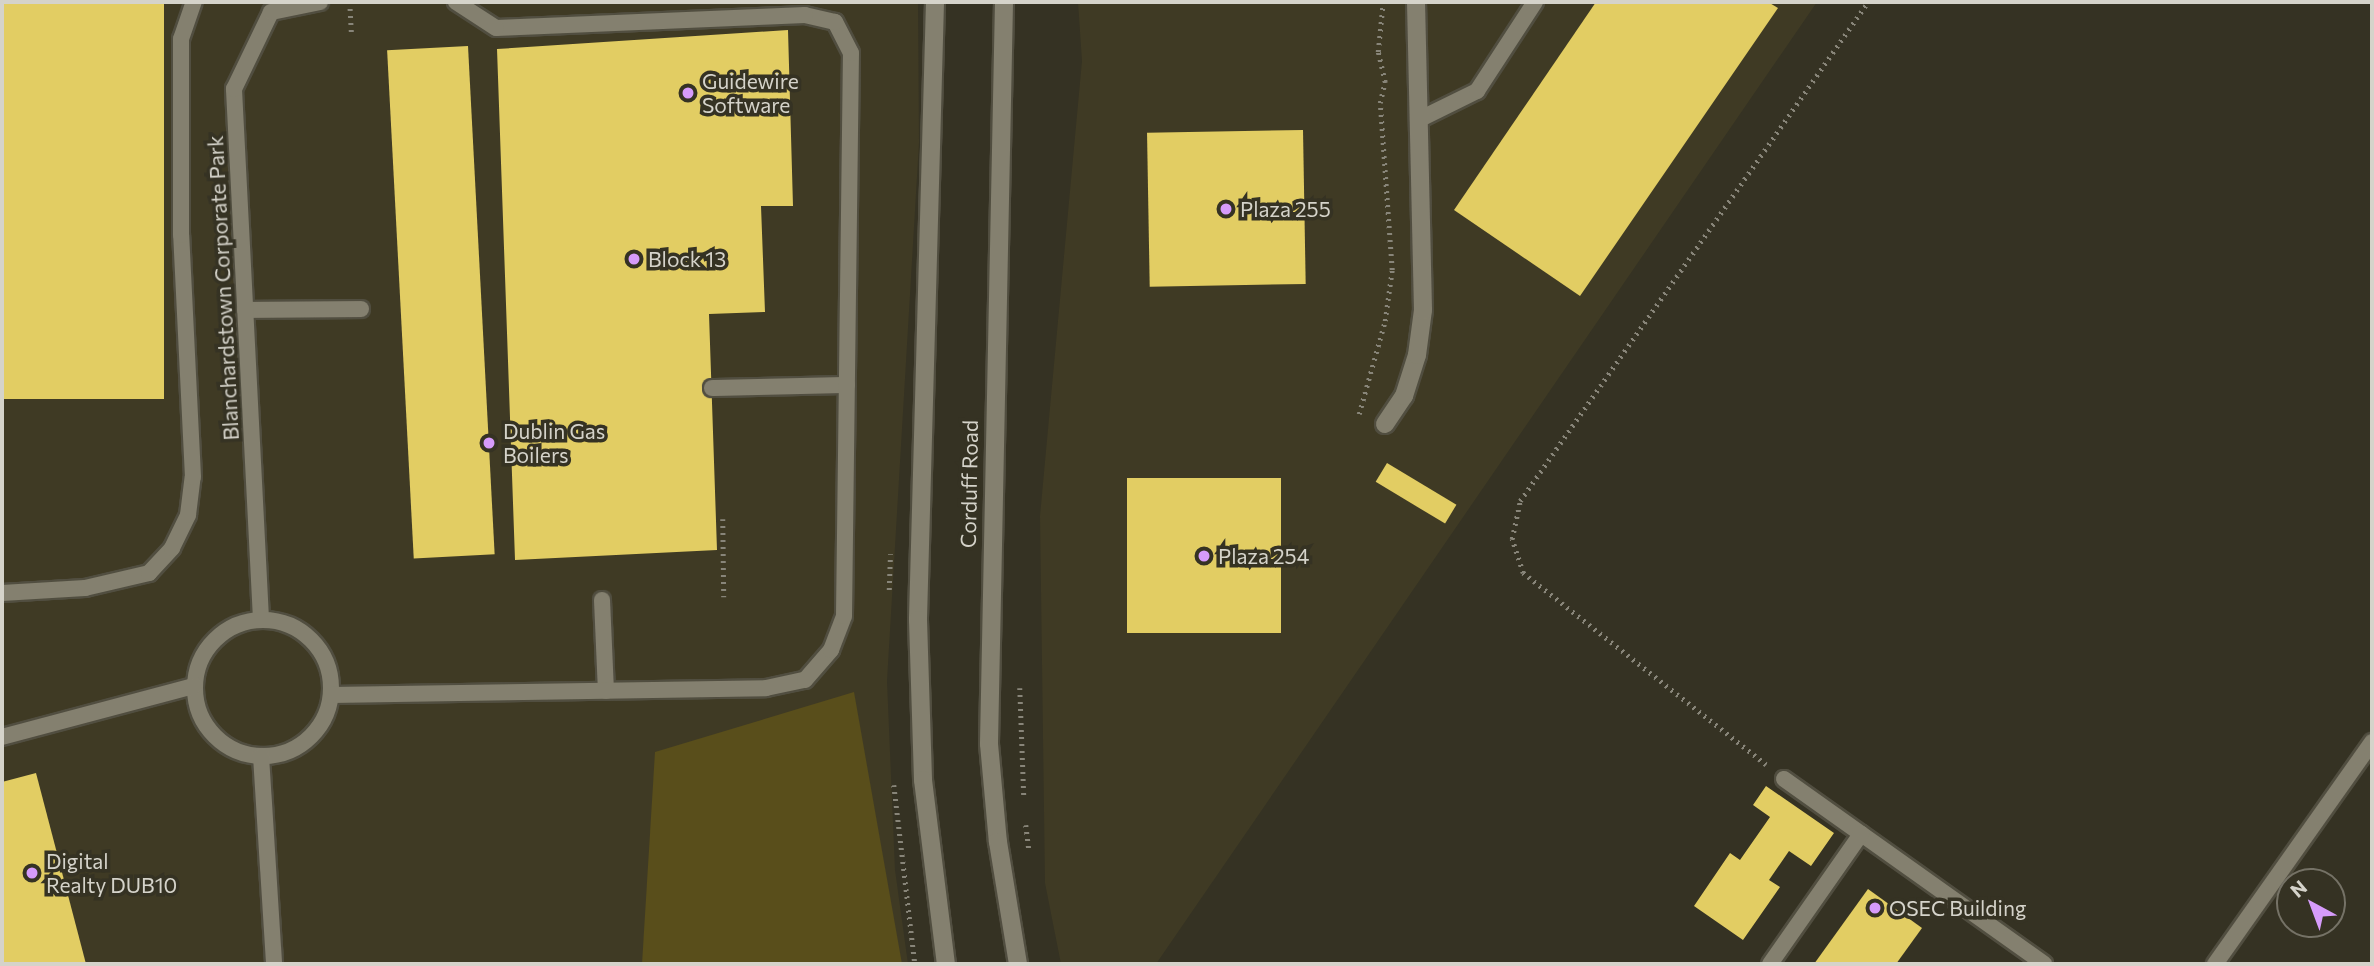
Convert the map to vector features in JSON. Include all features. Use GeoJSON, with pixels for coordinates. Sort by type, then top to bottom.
{"type":"FeatureCollection","features":[{"type":"Feature","properties":{"kind":"street"},"geometry":{"type":"LineString","coordinates":[[935,2],[919,620],[923,780],[946,964]]}},
{"type":"Feature","properties":{"kind":"street","name":"Corduff Road"},"geometry":{"type":"LineString","coordinates":[[1004,2],[989,744],[998,842],[1018,964]]}},
{"type":"Feature","properties":{"kind":"street"},"geometry":{"type":"LineString","coordinates":[[1385,424],[1404,396],[1417,355],[1423,310],[1416,2]]}},
{"type":"Feature","properties":{"kind":"lane"},"geometry":{"type":"LineString","coordinates":[[2,593],[85,588],[149,573],[173,548],[188,515],[193,477],[181,235],[181,52],[194,2]]}},
{"type":"Feature","properties":{"kind":"lane","name":"Blanchardstown Corporate Park"},"geometry":{"type":"LineString","coordinates":[[261,619],[234,89],[271,12],[320,2]]}},
{"type":"Feature","properties":{"kind":"lane"},"geometry":{"type":"LineString","coordinates":[[331,695],[766,688],[805,680],[831,650],[844,616],[851,53],[835,22],[805,15],[496,29],[456,2]]}},
{"type":"Feature","properties":{"kind":"lane"},"geometry":{"type":"LineString","coordinates":[[1418,120],[1477,91],[1535,2]]}},
{"type":"Feature","properties":{"kind":"lane"},"geometry":{"type":"LineString","coordinates":[[245,310],[361,309]]}},
{"type":"Feature","properties":{"kind":"lane"},"geometry":{"type":"LineString","coordinates":[[712,388],[847,385]]}},
{"type":"Feature","properties":{"kind":"lane"},"geometry":{"type":"LineString","coordinates":[[602,600],[606,691]]}},
{"type":"Feature","properties":{"kind":"lane"},"geometry":{"type":"LineString","coordinates":[[261,619],[289,624],[315,642],[328,666],[331,695],[323,720],[307,740],[285,753],[261,757],[237,752],[218,740],[202,720],[194,686],[201,660],[216,638],[236,625],[261,619]]}},
{"type":"Feature","properties":{"kind":"lane"},"geometry":{"type":"LineString","coordinates":[[2,737],[194,686]]}},
{"type":"Feature","properties":{"kind":"lane"},"geometry":{"type":"LineString","coordinates":[[2216,964],[2372,742]]}},
{"type":"Feature","properties":{"kind":"lane"},"geometry":{"type":"LineString","coordinates":[[261,757],[274,964]]}},
{"type":"Feature","properties":{"kind":"lane"},"geometry":{"type":"LineString","coordinates":[[1784,779],[2044,964]]}},
{"type":"Feature","properties":{"kind":"lane"},"geometry":{"type":"LineString","coordinates":[[1770,964],[1860,834]]}},
{"type":"Feature","properties":{"kind":"path"},"geometry":{"type":"LineString","coordinates":[[351,2],[352,35]]}},
{"type":"Feature","properties":{"kind":"path"},"geometry":{"type":"LineString","coordinates":[[1359,418],[1385,321],[1392,270],[1380,103],[1385,82],[1378,52],[1383,2]]}},
{"type":"Feature","properties":{"kind":"path"},"geometry":{"type":"LineString","coordinates":[[1784,779],[1523,573],[1512,539],[1520,501],[1868,2]]}},
{"type":"Feature","properties":{"kind":"path"},"geometry":{"type":"LineString","coordinates":[[723,519],[724,597]]}},
{"type":"Feature","properties":{"kind":"path"},"geometry":{"type":"LineString","coordinates":[[1020,676],[1024,811],[1031,865]]}},
{"type":"Feature","properties":{"kind":"shaded area"},"geometry":{"type":"Polygon","coordinates":[[[2,2],[918,2],[919,143],[887,681],[895,870],[908,964],[2,964],[2,2]]]}},
{"type":"Feature","properties":{"kind":"shaded area"},"geometry":{"type":"Polygon","coordinates":[[[1078,2],[1817,2],[1156,964],[1061,964],[1045,883],[1040,516],[1082,61],[1078,2]]]}},
{"type":"Feature","properties":{"kind":"shaded area"},"geometry":{"type":"Polygon","coordinates":[[[854,692],[902,964],[642,964],[655,752],[854,692]]]}},
{"type":"Feature","properties":{"kind":"building"},"geometry":{"type":"Polygon","coordinates":[[[2,2],[164,2],[164,399],[2,399],[2,2]]]}},
{"type":"Feature","properties":{"kind":"building"},"geometry":{"type":"Polygon","coordinates":[[[1596,2],[1768,2],[1778,8],[1580,296],[1454,210],[1596,2]]]}},
{"type":"Feature","properties":{"kind":"building","name":"Block 13"},"geometry":{"type":"Polygon","coordinates":[[[788,30],[793,206],[761,206],[765,312],[709,314],[717,550],[515,560],[497,49],[788,30]]]}},
{"type":"Feature","properties":{"kind":"building"},"geometry":{"type":"Polygon","coordinates":[[[468,46],[495,554],[414,559],[387,50],[468,46]]]}},
{"type":"Feature","properties":{"kind":"building","name":"Plaza 255"},"geometry":{"type":"Polygon","coordinates":[[[1303,130],[1306,284],[1150,287],[1147,133],[1303,130]]]}},
{"type":"Feature","properties":{"kind":"building"},"geometry":{"type":"Polygon","coordinates":[[[1387,463],[1456,505],[1445,524],[1376,482],[1387,463]]]}},
{"type":"Feature","properties":{"kind":"building","name":"Plaza 254"},"geometry":{"type":"Polygon","coordinates":[[[1127,478],[1281,478],[1281,633],[1127,633],[1127,478]]]}},
{"type":"Feature","properties":{"kind":"building","name":"Digital Realty DUB10"},"geometry":{"type":"Polygon","coordinates":[[[36,773],[86,964],[2,964],[2,782],[36,773]]]}},
{"type":"Feature","properties":{"kind":"building"},"geometry":{"type":"Polygon","coordinates":[[[1766,786],[1834,833],[1811,866],[1789,851],[1769,880],[1780,887],[1743,940],[1694,906],[1730,853],[1740,860],[1770,817],[1753,805],[1766,786]]]}},
{"type":"Feature","properties":{"kind":"building","name":"OSEC Building"},"geometry":{"type":"Polygon","coordinates":[[[1868,889],[1922,928],[1896,964],[1814,964],[1868,889]]]}},
{"type":"Feature","properties":{"kind":"place","name":"Guidewire Software"},"geometry":{"type":"Point","coordinates":[688,93]}},
{"type":"Feature","properties":{"kind":"place","name":"Plaza 255"},"geometry":{"type":"Point","coordinates":[1226,209]}},
{"type":"Feature","properties":{"kind":"place","name":"Block 13"},"geometry":{"type":"Point","coordinates":[634,259]}},
{"type":"Feature","properties":{"kind":"place","name":"Dublin Gas Boilers"},"geometry":{"type":"Point","coordinates":[489,443]}},
{"type":"Feature","properties":{"kind":"place","name":"Plaza 254"},"geometry":{"type":"Point","coordinates":[1204,556]}},
{"type":"Feature","properties":{"kind":"place","name":"Digital Realty DUB10"},"geometry":{"type":"Point","coordinates":[32,873]}},
{"type":"Feature","properties":{"kind":"place","name":"OSEC Building"},"geometry":{"type":"Point","coordinates":[1875,908]}}]}
